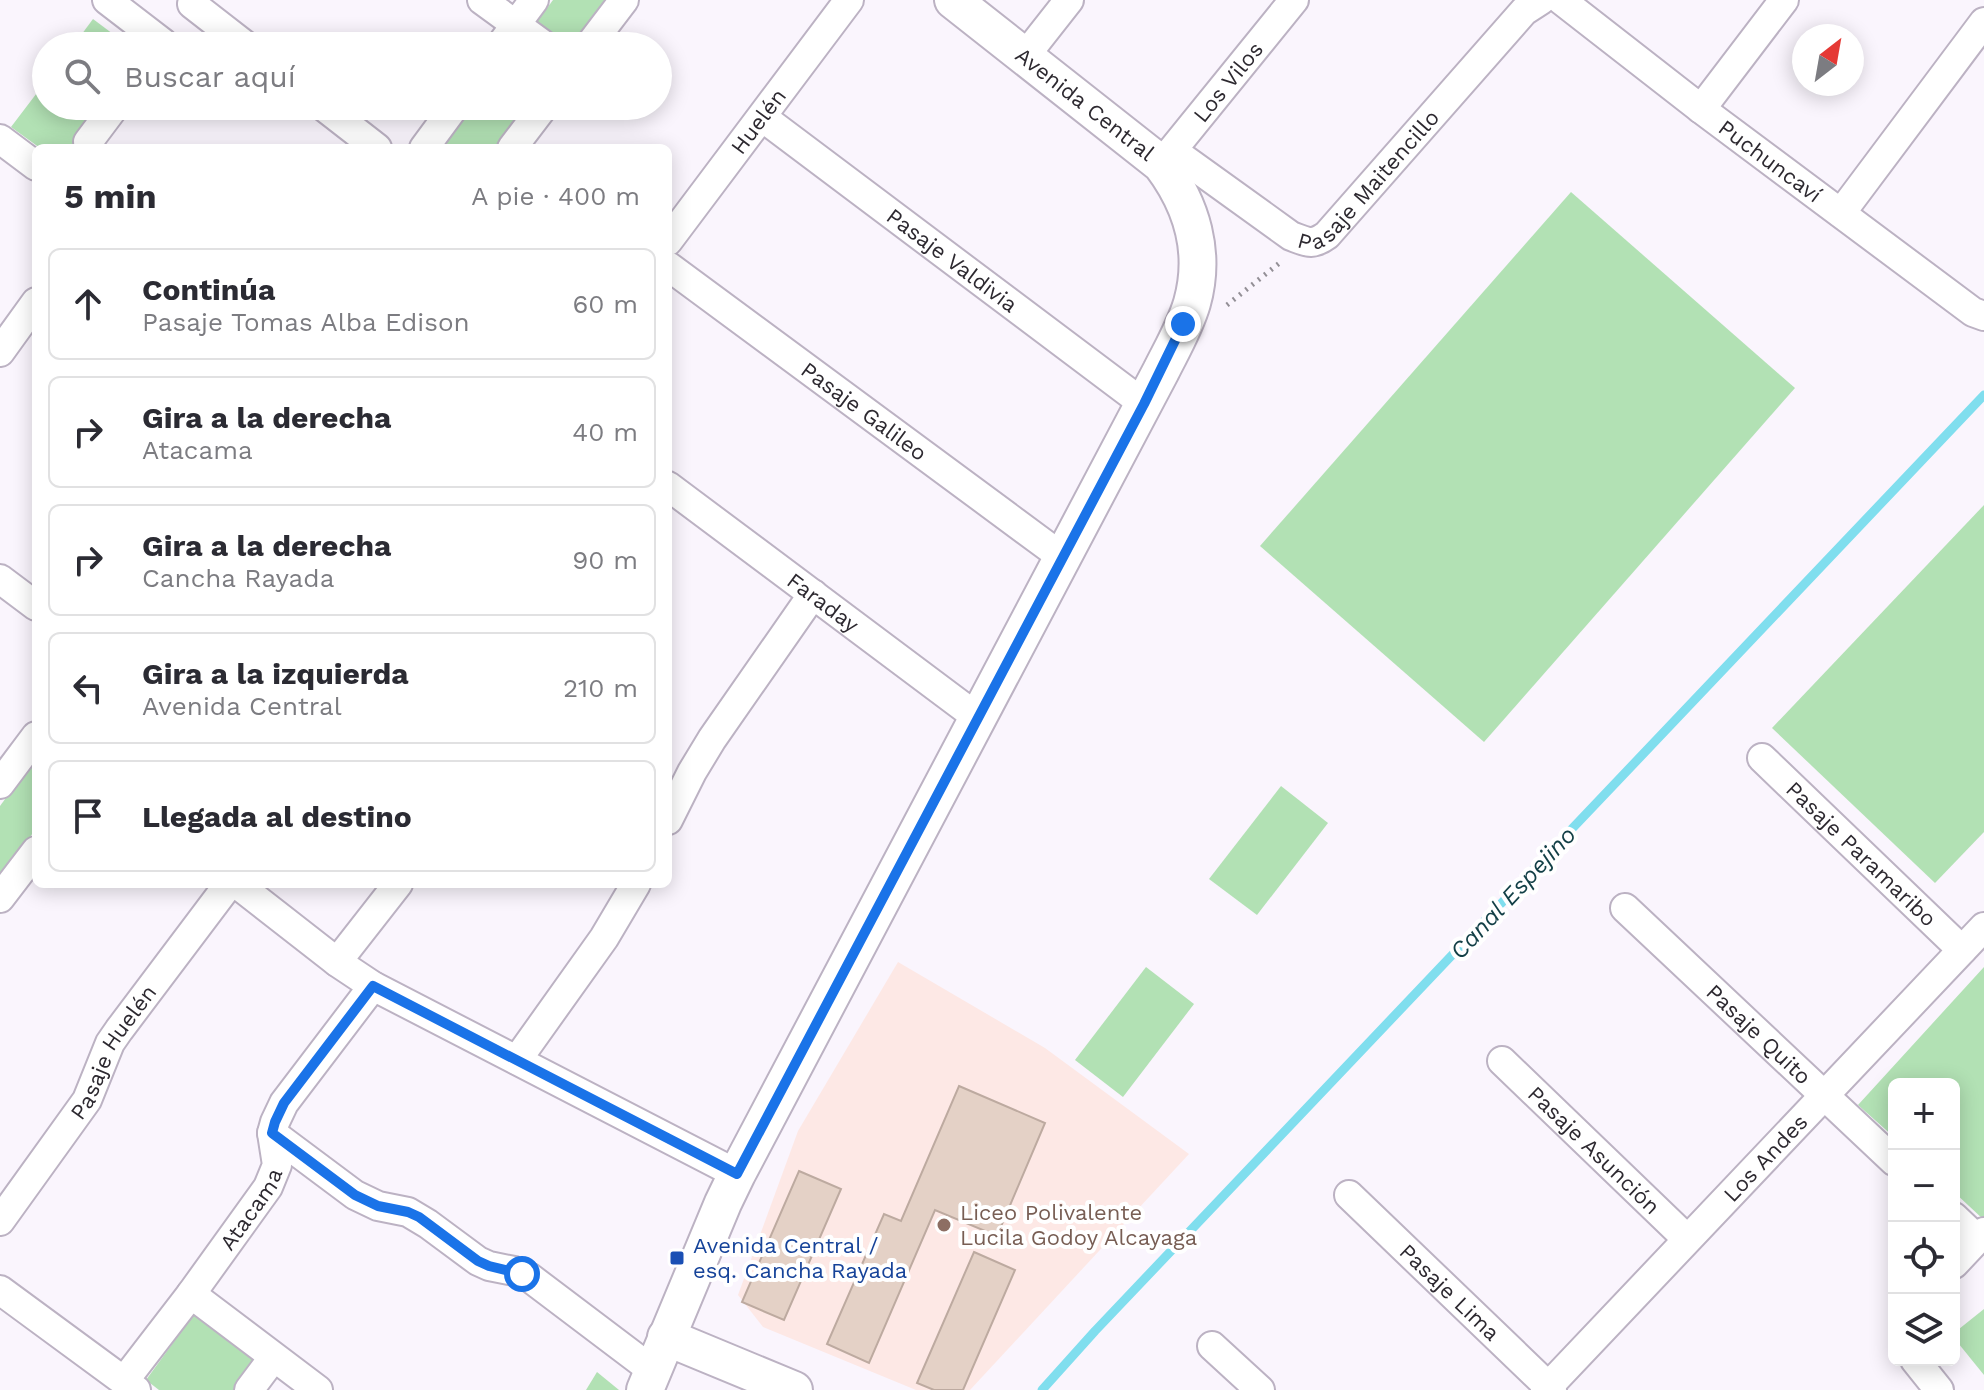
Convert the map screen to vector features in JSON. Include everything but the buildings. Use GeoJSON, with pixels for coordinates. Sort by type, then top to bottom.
{"type":"FeatureCollection","features":[{"type":"Feature","properties":{"kind":"street"},"geometry":{"type":"LineString","coordinates":[[107,0],[147,32]]}},
{"type":"Feature","properties":{"kind":"street"},"geometry":{"type":"LineString","coordinates":[[482,0],[506,32]]}},
{"type":"Feature","properties":{"kind":"street"},"geometry":{"type":"LineString","coordinates":[[510,32],[534,0]]}},
{"type":"Feature","properties":{"kind":"street"},"geometry":{"type":"LineString","coordinates":[[600,32],[624,0]]}},
{"type":"Feature","properties":{"kind":"street","name":"Huelén"},"geometry":{"type":"LineString","coordinates":[[672,236],[849,0]]}},
{"type":"Feature","properties":{"kind":"street","name":"Avenida Central"},"geometry":{"type":"LineString","coordinates":[[648,1380],[737,1174],[1144,404],[1192,303],[1197,277],[1196,236],[1167,158],[953,0]]}},
{"type":"Feature","properties":{"kind":"street"},"geometry":{"type":"LineString","coordinates":[[1025,56],[1069,0]]}},
{"type":"Feature","properties":{"kind":"street","name":"Los Vilos"},"geometry":{"type":"LineString","coordinates":[[1167,158],[1294,0]]}},
{"type":"Feature","properties":{"kind":"street","name":"Pasaje Maitencillo"},"geometry":{"type":"LineString","coordinates":[[1167,158],[1291,236],[1306,242],[1317,242],[1327,235],[1524,11],[1541,0]]}},
{"type":"Feature","properties":{"kind":"street","name":"Puchuncaví"},"geometry":{"type":"LineString","coordinates":[[1561,0],[1701,109],[1973,312],[1984,316]]}},
{"type":"Feature","properties":{"kind":"street"},"geometry":{"type":"LineString","coordinates":[[1701,109],[1784,0]]}},
{"type":"Feature","properties":{"kind":"street"},"geometry":{"type":"LineString","coordinates":[[171,32],[194,2],[229,32]]}},
{"type":"Feature","properties":{"kind":"street"},"geometry":{"type":"LineString","coordinates":[[1841,213],[1984,22]]}},
{"type":"Feature","properties":{"kind":"street","name":"Pasaje Valdivia"},"geometry":{"type":"LineString","coordinates":[[762,117],[1144,404]]}},
{"type":"Feature","properties":{"kind":"street"},"geometry":{"type":"LineString","coordinates":[[92,144],[107,120]]}},
{"type":"Feature","properties":{"kind":"street"},"geometry":{"type":"LineString","coordinates":[[341,120],[372,144]]}},
{"type":"Feature","properties":{"kind":"street"},"geometry":{"type":"LineString","coordinates":[[427,144],[445,120]]}},
{"type":"Feature","properties":{"kind":"street"},"geometry":{"type":"LineString","coordinates":[[515,144],[533,120]]}},
{"type":"Feature","properties":{"kind":"street"},"geometry":{"type":"LineString","coordinates":[[0,139],[32,163]]}},
{"type":"Feature","properties":{"kind":"street","name":"Pasaje Galileo"},"geometry":{"type":"LineString","coordinates":[[672,269],[1062,557]]}},
{"type":"Feature","properties":{"kind":"street"},"geometry":{"type":"LineString","coordinates":[[0,352],[32,308]]}},
{"type":"Feature","properties":{"kind":"street","name":"Faraday"},"geometry":{"type":"LineString","coordinates":[[672,494],[813,594],[978,718]]}},
{"type":"Feature","properties":{"kind":"street"},"geometry":{"type":"LineString","coordinates":[[0,579],[32,603]]}},
{"type":"Feature","properties":{"kind":"street"},"geometry":{"type":"LineString","coordinates":[[672,812],[712,739],[813,594]]}},
{"type":"Feature","properties":{"kind":"street"},"geometry":{"type":"LineString","coordinates":[[0,784],[32,741]]}},
{"type":"Feature","properties":{"kind":"street","name":"Pasaje Paramaribo"},"geometry":{"type":"LineString","coordinates":[[1762,758],[1962,950]]}},
{"type":"Feature","properties":{"kind":"street"},"geometry":{"type":"LineString","coordinates":[[0,898],[32,856]]}},
{"type":"Feature","properties":{"kind":"street","name":"Pasaje Huelén"},"geometry":{"type":"LineString","coordinates":[[0,1221],[87,1100],[110,1043],[226,888]]}},
{"type":"Feature","properties":{"kind":"street"},"geometry":{"type":"LineString","coordinates":[[242,888],[373,986],[737,1174]]}},
{"type":"Feature","properties":{"kind":"street"},"geometry":{"type":"LineString","coordinates":[[337,962],[395,888]]}},
{"type":"Feature","properties":{"kind":"street"},"geometry":{"type":"LineString","coordinates":[[517,1060],[604,938],[634,888]]}},
{"type":"Feature","properties":{"kind":"street","name":"Pasaje Quito"},"geometry":{"type":"LineString","coordinates":[[1625,908],[1888,1155]]}},
{"type":"Feature","properties":{"kind":"street","name":"Los Andes"},"geometry":{"type":"LineString","coordinates":[[1549,1389],[1984,927]]}},
{"type":"Feature","properties":{"kind":"street","name":"Atacama"},"geometry":{"type":"LineString","coordinates":[[130,1386],[274,1177],[277,1165],[272,1133],[284,1103],[373,986]]}},
{"type":"Feature","properties":{"kind":"street","name":"Pasaje Asunción"},"geometry":{"type":"LineString","coordinates":[[1502,1061],[1687,1239]]}},
{"type":"Feature","properties":{"kind":"street"},"geometry":{"type":"LineString","coordinates":[[272,1133],[355,1195],[378,1206],[419,1217],[478,1261],[529,1277],[648,1380]]}},
{"type":"Feature","properties":{"kind":"street","name":"Pasaje Lima"},"geometry":{"type":"LineString","coordinates":[[1349,1195],[1549,1389]]}},
{"type":"Feature","properties":{"kind":"street"},"geometry":{"type":"LineString","coordinates":[[1960,1221],[1981,1236],[1960,1258]]}},
{"type":"Feature","properties":{"kind":"street"},"geometry":{"type":"LineString","coordinates":[[0,1290],[130,1386]]}},
{"type":"Feature","properties":{"kind":"street"},"geometry":{"type":"LineString","coordinates":[[191,1294],[318,1390]]}},
{"type":"Feature","properties":{"kind":"street"},"geometry":{"type":"LineString","coordinates":[[666,1337],[794,1390]]}},
{"type":"Feature","properties":{"kind":"street"},"geometry":{"type":"LineString","coordinates":[[1212,1346],[1260,1390]]}},
{"type":"Feature","properties":{"kind":"street"},"geometry":{"type":"LineString","coordinates":[[249,1390],[273,1358]]}},
{"type":"Feature","properties":{"kind":"street"},"geometry":{"type":"LineString","coordinates":[[1920,1366],[1939,1390]]}},
{"type":"Feature","properties":{"kind":"path"},"geometry":{"type":"LineString","coordinates":[[1216,313],[1306,242]]}},
{"type":"Feature","properties":{"kind":"shaded area","name":"Liceo Polivalente Lucila Godoy Alcayaga"},"geometry":{"type":"Polygon","coordinates":[[[898,962],[1045,1048],[1189,1154],[970,1390],[916,1390],[763,1327],[738,1295],[798,1131],[898,962]]]}},
{"type":"Feature","properties":{"kind":"green space"},"geometry":{"type":"Polygon","coordinates":[[[553,0],[606,0],[583,32],[549,32],[536,23],[553,0]]]}},
{"type":"Feature","properties":{"kind":"green space"},"geometry":{"type":"Polygon","coordinates":[[[93,19],[110,32],[83,32],[93,19]]]}},
{"type":"Feature","properties":{"kind":"green space"},"geometry":{"type":"Polygon","coordinates":[[[32,99],[32,120],[94,120],[76,144],[34,144],[11,127],[32,99]]]}},
{"type":"Feature","properties":{"kind":"green space"},"geometry":{"type":"Polygon","coordinates":[[[464,120],[518,120],[501,144],[446,144],[464,120]]]}},
{"type":"Feature","properties":{"kind":"green space"},"geometry":{"type":"Polygon","coordinates":[[[1571,192],[1795,388],[1484,742],[1260,546],[1571,192]]]}},
{"type":"Feature","properties":{"kind":"green space"},"geometry":{"type":"Polygon","coordinates":[[[1984,505],[1984,832],[1935,883],[1772,728],[1984,505]]]}},
{"type":"Feature","properties":{"kind":"green space"},"geometry":{"type":"Polygon","coordinates":[[[32,762],[32,834],[0,876],[0,806],[32,762]]]}},
{"type":"Feature","properties":{"kind":"green space"},"geometry":{"type":"Polygon","coordinates":[[[1281,786],[1328,823],[1257,915],[1209,879],[1281,786]]]}},
{"type":"Feature","properties":{"kind":"green space"},"geometry":{"type":"Polygon","coordinates":[[[1146,967],[1194,1004],[1123,1097],[1075,1060],[1146,967]]]}},
{"type":"Feature","properties":{"kind":"green space"},"geometry":{"type":"Polygon","coordinates":[[[1984,967],[1984,1220],[1960,1198],[1960,1078],[1888,1078],[1888,1132],[1858,1105],[1984,967]]]}},
{"type":"Feature","properties":{"kind":"green space"},"geometry":{"type":"Polygon","coordinates":[[[1984,1309],[1984,1375],[1960,1345],[1960,1328],[1984,1309]]]}},
{"type":"Feature","properties":{"kind":"green space"},"geometry":{"type":"Polygon","coordinates":[[[194,1314],[259,1360],[236,1390],[159,1390],[146,1380],[194,1314]]]}},
{"type":"Feature","properties":{"kind":"green space"},"geometry":{"type":"Polygon","coordinates":[[[597,1372],[619,1390],[586,1390],[597,1372]]]}},
{"type":"Feature","properties":{"kind":"waterway","name":"Canal Espejino"},"geometry":{"type":"LineString","coordinates":[[1042,1390],[1984,395]]}},
{"type":"Feature","properties":{"kind":"place","name":"Liceo Polivalente Lucila Godoy Alcayaga"},"geometry":{"type":"Point","coordinates":[944,1225]}},
{"type":"Feature","properties":{"kind":"place","name":"Avenida Central / esq. Cancha Rayada"},"geometry":{"type":"Point","coordinates":[677,1258]}},
{"type":"Feature","properties":{"kind":"route"},"geometry":{"type":"LineString","coordinates":[[522,1274],[478,1261],[419,1217],[378,1206],[355,1195],[272,1133],[284,1103],[373,986],[737,1174],[1144,404],[1183,324]]}}]}
